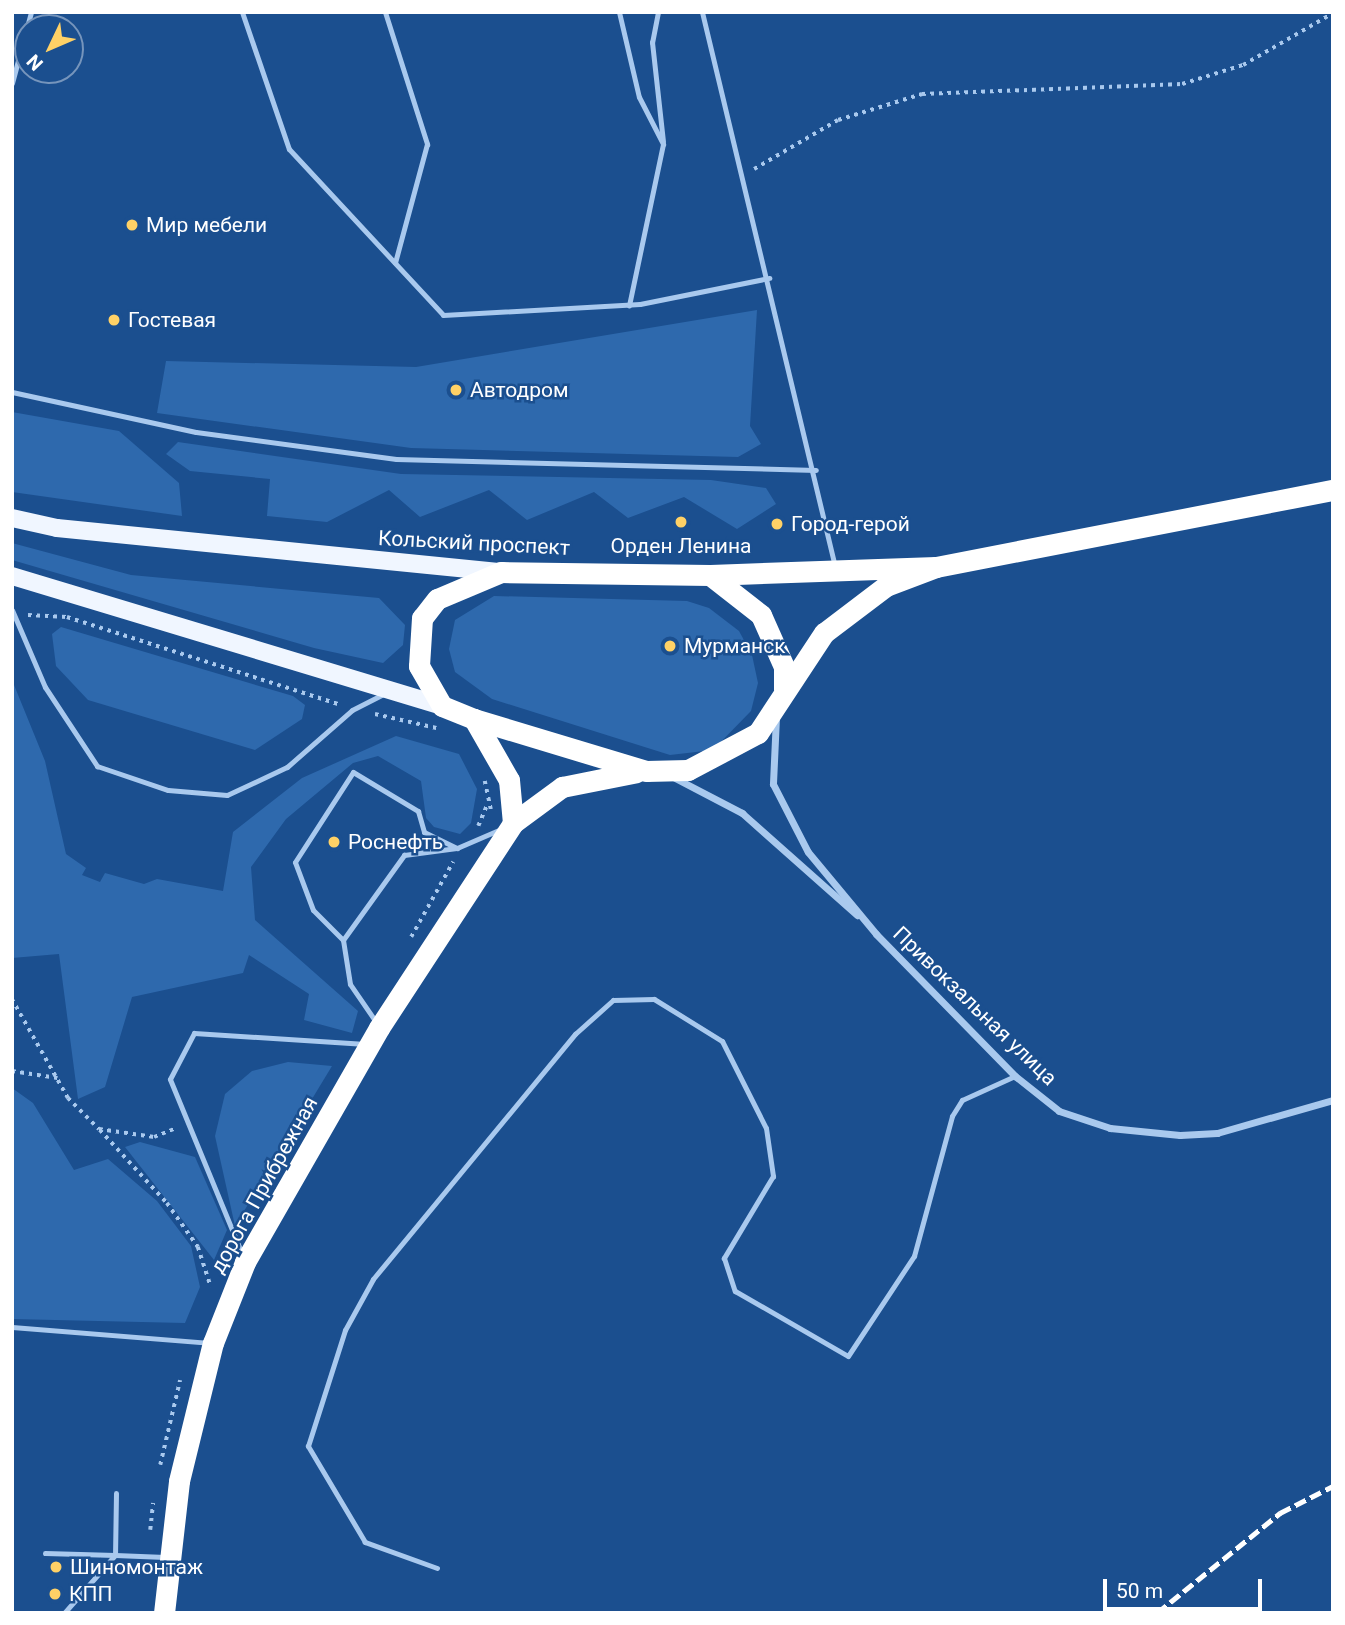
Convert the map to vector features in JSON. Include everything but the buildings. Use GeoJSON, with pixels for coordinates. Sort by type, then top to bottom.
{"type":"FeatureCollection","features":[{"type":"Feature","properties":{"kind":"highway"},"geometry":{"type":"LineString","coordinates":[[513,823],[562,787],[654,772],[733,752],[758,733],[846,611],[865,596],[936,567],[1333,490]]}},
{"type":"Feature","properties":{"kind":"highway","name":"Кольский проспект"},"geometry":{"type":"LineString","coordinates":[[501,572],[710,575],[936,567]]}},
{"type":"Feature","properties":{"kind":"highway"},"geometry":{"type":"LineString","coordinates":[[501,572],[456,587],[422,618],[419,666],[442,706],[474,719],[654,772]]}},
{"type":"Feature","properties":{"kind":"highway"},"geometry":{"type":"LineString","coordinates":[[710,575],[761,615],[784,667],[781,698]]}},
{"type":"Feature","properties":{"kind":"highway"},"geometry":{"type":"LineString","coordinates":[[474,719],[509,780],[513,823]]}},
{"type":"Feature","properties":{"kind":"highway","name":"дорога Прибрежная"},"geometry":{"type":"LineString","coordinates":[[164,1613],[166,1557],[213,1343],[245,1262],[374,1036],[513,823]]}},
{"type":"Feature","properties":{"kind":"main road","name":"Кольский проспект"},"geometry":{"type":"LineString","coordinates":[[12,517],[57,528],[501,572]]}},
{"type":"Feature","properties":{"kind":"main road"},"geometry":{"type":"LineString","coordinates":[[12,576],[442,706]]}},
{"type":"Feature","properties":{"kind":"street"},"geometry":{"type":"LineString","coordinates":[[781,698],[773,784],[789,823],[873,931]]}},
{"type":"Feature","properties":{"kind":"street"},"geometry":{"type":"LineString","coordinates":[[654,772],[742,813],[873,931]]}},
{"type":"Feature","properties":{"kind":"street","name":"Привокзальная улица"},"geometry":{"type":"LineString","coordinates":[[873,931],[1015,1076],[1059,1111],[1143,1135],[1217,1133],[1333,1100]]}},
{"type":"Feature","properties":{"kind":"lane"},"geometry":{"type":"LineString","coordinates":[[12,83],[31,12]]}},
{"type":"Feature","properties":{"kind":"lane"},"geometry":{"type":"LineString","coordinates":[[242,12],[289,149],[443,315],[629,304],[769,278]]}},
{"type":"Feature","properties":{"kind":"lane"},"geometry":{"type":"LineString","coordinates":[[385,12],[427,144],[395,263]]}},
{"type":"Feature","properties":{"kind":"lane"},"geometry":{"type":"LineString","coordinates":[[620,12],[639,97],[663,144]]}},
{"type":"Feature","properties":{"kind":"lane"},"geometry":{"type":"LineString","coordinates":[[629,304],[663,144],[652,42],[658,12]]}},
{"type":"Feature","properties":{"kind":"lane"},"geometry":{"type":"LineString","coordinates":[[702,12],[816,470],[836,569]]}},
{"type":"Feature","properties":{"kind":"lane"},"geometry":{"type":"LineString","coordinates":[[12,392],[197,432],[396,459],[816,470]]}},
{"type":"Feature","properties":{"kind":"lane"},"geometry":{"type":"LineString","coordinates":[[12,610],[46,687],[97,766],[168,790],[227,795],[288,767],[352,710],[389,692]]}},
{"type":"Feature","properties":{"kind":"lane"},"geometry":{"type":"LineString","coordinates":[[245,1262],[192,1121],[170,1079],[194,1033],[374,1036],[350,984],[342,940],[313,910],[295,862],[353,772],[418,811],[424,832],[457,848]]}},
{"type":"Feature","properties":{"kind":"lane"},"geometry":{"type":"LineString","coordinates":[[342,940],[404,855],[457,848],[513,823]]}},
{"type":"Feature","properties":{"kind":"lane"},"geometry":{"type":"LineString","coordinates":[[438,1568],[365,1542],[308,1446],[345,1329],[373,1279],[575,1034],[613,1000],[654,999],[722,1041],[766,1128],[773,1176],[724,1258],[734,1291],[848,1356],[914,1256],[952,1115],[962,1100],[1015,1076]]}},
{"type":"Feature","properties":{"kind":"lane"},"geometry":{"type":"LineString","coordinates":[[12,1327],[213,1343]]}},
{"type":"Feature","properties":{"kind":"lane"},"geometry":{"type":"LineString","coordinates":[[64,1613],[115,1555],[116,1493]]}},
{"type":"Feature","properties":{"kind":"lane"},"geometry":{"type":"LineString","coordinates":[[45,1553],[166,1557]]}},
{"type":"Feature","properties":{"kind":"path"},"geometry":{"type":"LineString","coordinates":[[743,176],[838,120],[922,94],[1182,84],[1243,65],[1333,13]]}},
{"type":"Feature","properties":{"kind":"path"},"geometry":{"type":"LineString","coordinates":[[12,999],[57,1078],[198,1247],[210,1271],[211,1291]]}},
{"type":"Feature","properties":{"kind":"path"},"geometry":{"type":"LineString","coordinates":[[12,1071],[57,1078]]}},
{"type":"Feature","properties":{"kind":"path"},"geometry":{"type":"LineString","coordinates":[[99,1129],[154,1136],[192,1121]]}},
{"type":"Feature","properties":{"kind":"shaded area","name":"Автодром"},"geometry":{"type":"Polygon","coordinates":[[[757,310],[750,426],[761,444],[738,457],[411,448],[157,413],[166,361],[416,367],[757,310]]]}},
{"type":"Feature","properties":{"kind":"shaded area"},"geometry":{"type":"Polygon","coordinates":[[[12,412],[119,431],[179,483],[182,516],[12,492],[12,412]]]}},
{"type":"Feature","properties":{"kind":"shaded area"},"geometry":{"type":"Polygon","coordinates":[[[178,442],[401,474],[711,480],[766,488],[776,504],[737,529],[684,497],[628,518],[594,492],[527,520],[489,490],[420,517],[389,490],[327,522],[267,516],[270,479],[190,471],[166,454],[178,442]]]}},
{"type":"Feature","properties":{"kind":"shaded area"},"geometry":{"type":"Polygon","coordinates":[[[12,543],[131,575],[379,598],[405,625],[403,645],[383,663],[314,648],[12,560],[12,543]]]}},
{"type":"Feature","properties":{"kind":"shaded area"},"geometry":{"type":"Polygon","coordinates":[[[494,596],[687,601],[709,608],[739,631],[752,655],[758,683],[751,711],[713,750],[670,755],[492,699],[455,672],[449,649],[455,620],[494,596]]]}},
{"type":"Feature","properties":{"kind":"shaded area"},"geometry":{"type":"Polygon","coordinates":[[[61,627],[293,696],[305,705],[302,719],[255,750],[88,700],[56,666],[52,634],[61,627]]]}},
{"type":"Feature","properties":{"kind":"shaded area"},"geometry":{"type":"Polygon","coordinates":[[[12,680],[45,761],[66,854],[86,868],[82,875],[100,882],[105,873],[144,884],[157,879],[223,891],[233,832],[302,778],[396,736],[459,754],[477,789],[471,823],[460,834],[434,827],[426,818],[421,781],[378,756],[353,763],[286,819],[251,867],[255,920],[358,1011],[352,1033],[304,1020],[309,994],[249,955],[243,973],[132,997],[105,1087],[78,1099],[59,954],[12,958],[12,680]]]}},
{"type":"Feature","properties":{"kind":"shaded area"},"geometry":{"type":"Polygon","coordinates":[[[288,1062],[332,1066],[235,1226],[215,1136],[225,1094],[252,1071],[288,1062]]]}},
{"type":"Feature","properties":{"kind":"shaded area"},"geometry":{"type":"Polygon","coordinates":[[[12,1088],[33,1103],[74,1170],[108,1159],[157,1201],[191,1246],[200,1287],[185,1323],[12,1319],[12,1088]]]}},
{"type":"Feature","properties":{"kind":"shaded area"},"geometry":{"type":"Polygon","coordinates":[[[140,1142],[195,1157],[227,1230],[214,1260],[125,1147],[140,1142]]]}},
{"type":"Feature","properties":{"kind":"railway"},"geometry":{"type":"LineString","coordinates":[[1157,1613],[1280,1513],[1333,1486]]}},
{"type":"Feature","properties":{"kind":"place","name":"Мир мебели"},"geometry":{"type":"Point","coordinates":[132,225]}},
{"type":"Feature","properties":{"kind":"place","name":"Гостевая"},"geometry":{"type":"Point","coordinates":[114,320]}},
{"type":"Feature","properties":{"kind":"place","name":"Автодром"},"geometry":{"type":"Point","coordinates":[456,390]}},
{"type":"Feature","properties":{"kind":"place","name":"Орден Ленина"},"geometry":{"type":"Point","coordinates":[681,522]}},
{"type":"Feature","properties":{"kind":"place","name":"Город-герой"},"geometry":{"type":"Point","coordinates":[777,524]}},
{"type":"Feature","properties":{"kind":"place","name":"Мурманск"},"geometry":{"type":"Point","coordinates":[670,646]}},
{"type":"Feature","properties":{"kind":"place","name":"Роснефть"},"geometry":{"type":"Point","coordinates":[334,842]}},
{"type":"Feature","properties":{"kind":"place","name":"Шиномонтаж"},"geometry":{"type":"Point","coordinates":[56,1567]}},
{"type":"Feature","properties":{"kind":"place","name":"КПП"},"geometry":{"type":"Point","coordinates":[55,1594]}}]}
